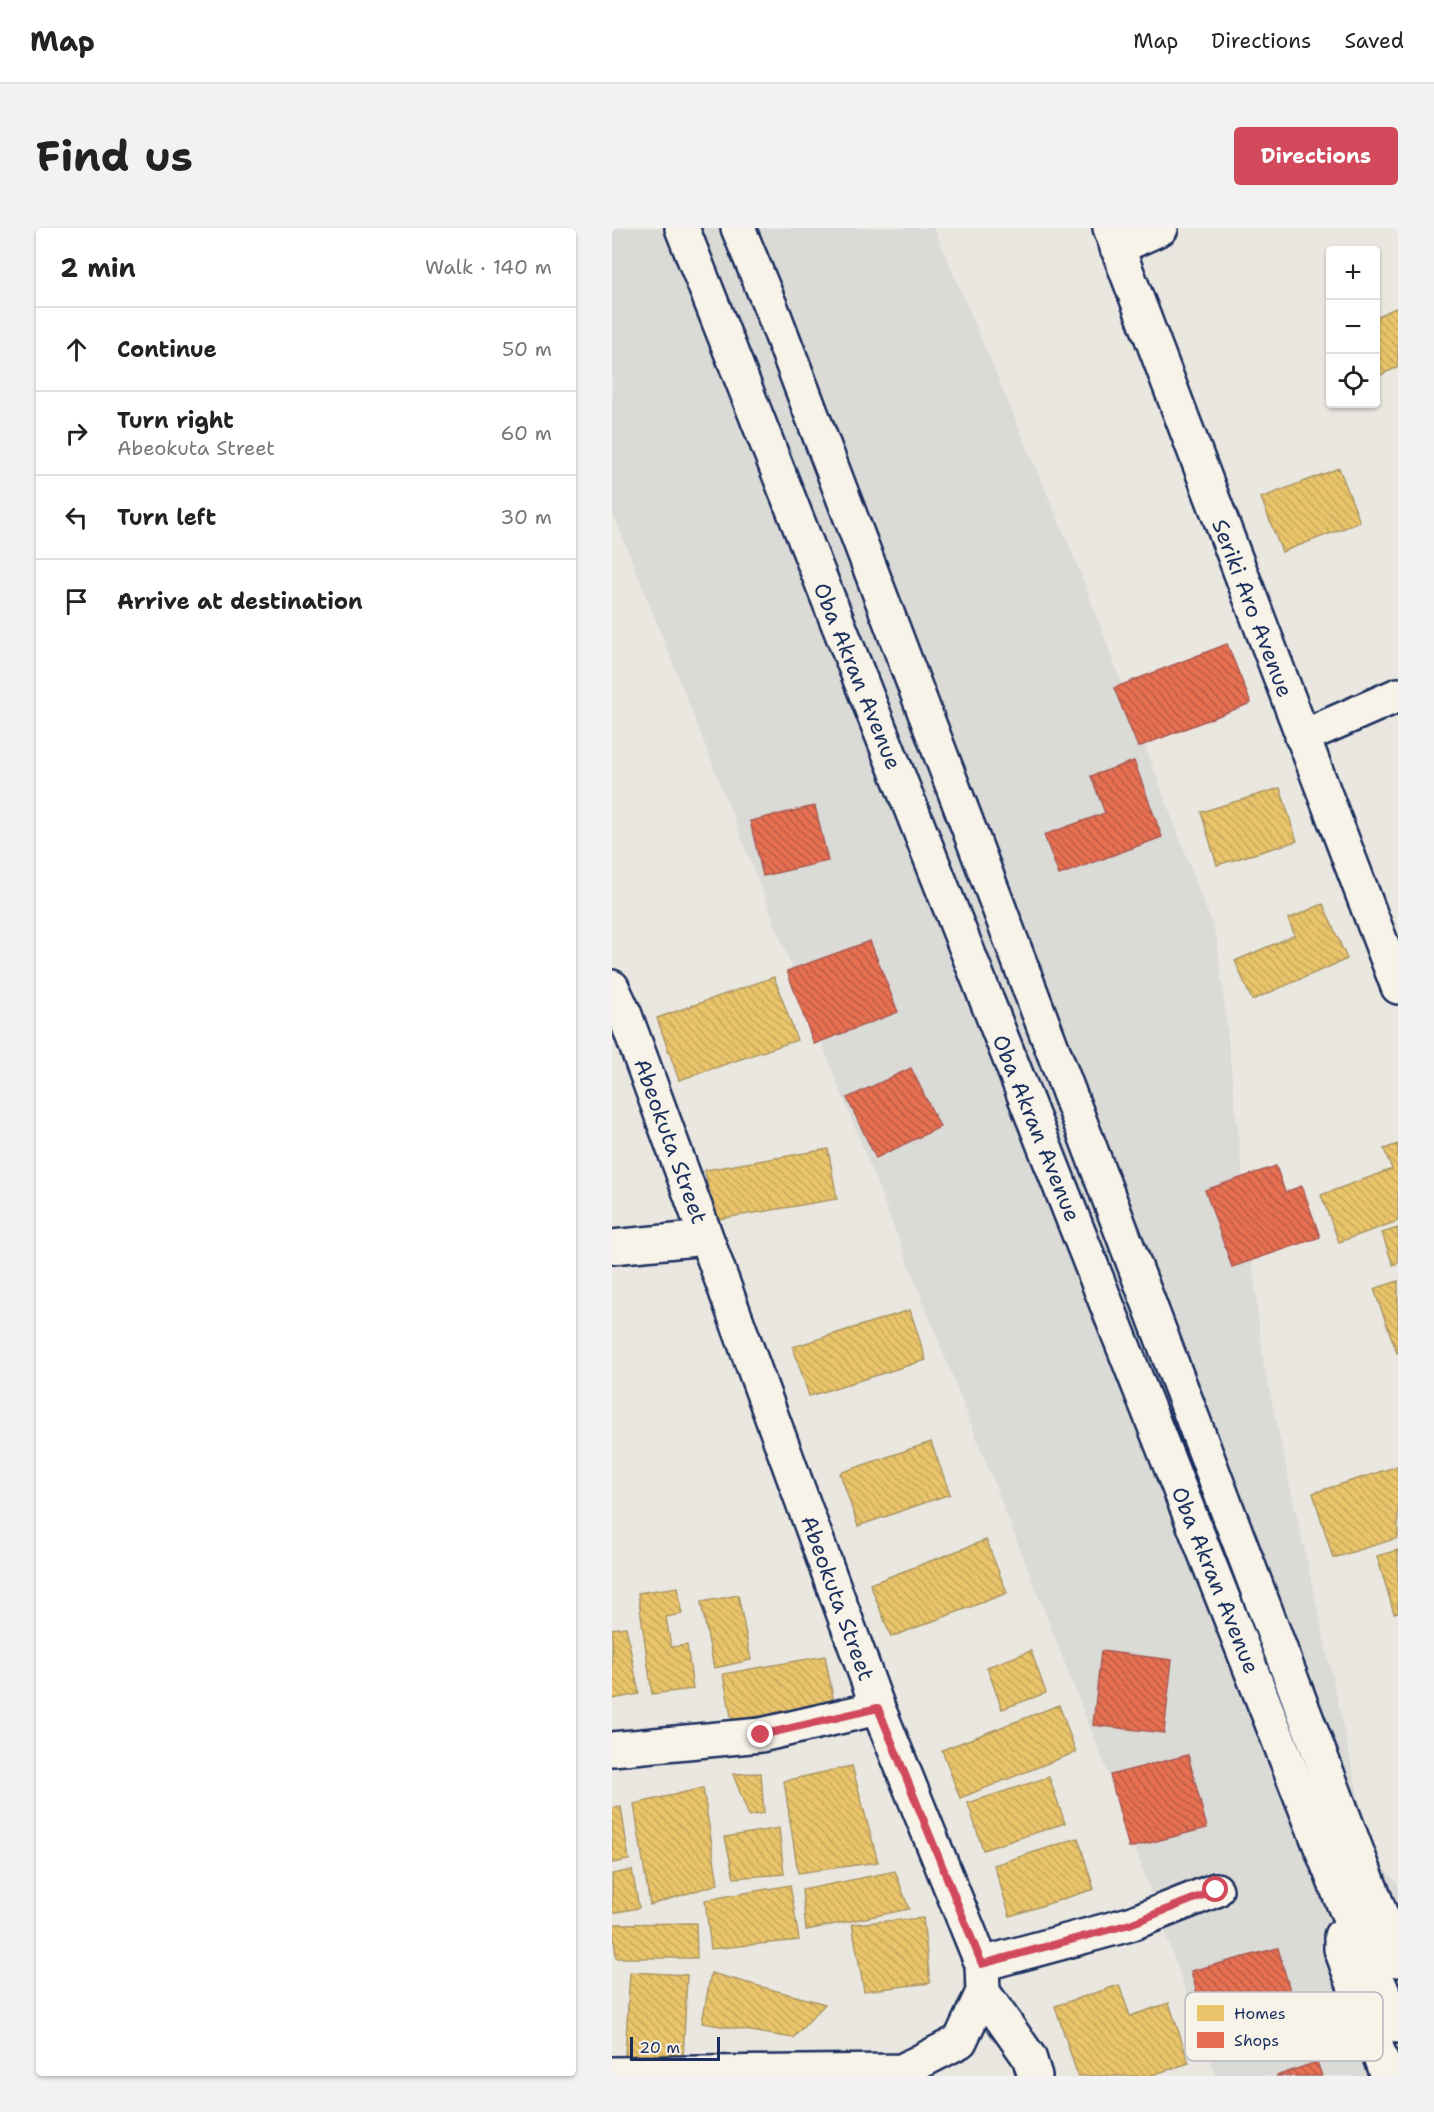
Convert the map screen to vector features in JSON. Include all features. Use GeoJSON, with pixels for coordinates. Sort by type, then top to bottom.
{"type":"FeatureCollection","features":[{"type":"Feature","properties":{"kind":"main road","name":"Oba Akran Avenue"},"geometry":{"type":"LineString","coordinates":[[682,228],[1341,1898],[1383,1992]]}},
{"type":"Feature","properties":{"kind":"main road","name":"Oba Akran Avenue"},"geometry":{"type":"LineString","coordinates":[[738,228],[778,326],[1398,1960]]}},
{"type":"Feature","properties":{"kind":"main road"},"geometry":{"type":"LineString","coordinates":[[1114,238],[1161,228]]}},
{"type":"Feature","properties":{"kind":"main road","name":"Seriki Aro Avenue"},"geometry":{"type":"LineString","coordinates":[[1114,238],[1398,987]]}},
{"type":"Feature","properties":{"kind":"main road"},"geometry":{"type":"LineString","coordinates":[[1302,737],[1398,695]]}},
{"type":"Feature","properties":{"kind":"main road","name":"Abeokuta Street"},"geometry":{"type":"LineString","coordinates":[[612,987],[625,1016],[878,1708],[983,1978],[1029,2057],[1035,2076]]}},
{"type":"Feature","properties":{"kind":"main road"},"geometry":{"type":"LineString","coordinates":[[612,1247],[706,1238]]}},
{"type":"Feature","properties":{"kind":"main road"},"geometry":{"type":"LineString","coordinates":[[612,1749],[761,1735],[878,1708]]}},
{"type":"Feature","properties":{"kind":"main road"},"geometry":{"type":"LineString","coordinates":[[1357,1855],[1386,1898],[1398,1925]]}},
{"type":"Feature","properties":{"kind":"main road"},"geometry":{"type":"LineString","coordinates":[[612,2074],[902,2071],[960,2041],[983,1978],[1216,1890]]}},
{"type":"Feature","properties":{"kind":"main road"},"geometry":{"type":"LineString","coordinates":[[1341,1898],[1341,1949],[1357,1992]]}},
{"type":"Feature","properties":{"kind":"main road","name":"Oba Akran Avenue"},"geometry":{"type":"LineString","coordinates":[[1383,1992],[1398,2026]]}},
{"type":"Feature","properties":{"kind":"main road"},"geometry":{"type":"LineString","coordinates":[[1382,2061],[1387,2076]]}},
{"type":"Feature","properties":{"kind":"shaded area"},"geometry":{"type":"Polygon","coordinates":[[[612,228],[934,228],[1079,569],[1217,938],[1263,1362],[1371,1853],[1398,1885],[1398,2076],[1216,2076],[1211,2061],[1383,2061],[1383,1992],[1186,1992],[1113,1786],[612,511],[612,228]]]}},
{"type":"Feature","properties":{"kind":"building: Homes"},"geometry":{"type":"Polygon","coordinates":[[[1398,307],[1398,367],[1380,375],[1380,354],[1380,315],[1398,307]]]}},
{"type":"Feature","properties":{"kind":"building: Homes"},"geometry":{"type":"Polygon","coordinates":[[[1339,468],[1360,522],[1282,552],[1261,498],[1339,468]]]}},
{"type":"Feature","properties":{"kind":"building: Homes"},"geometry":{"type":"Polygon","coordinates":[[[1280,788],[1297,841],[1217,865],[1201,812],[1280,788]]]}},
{"type":"Feature","properties":{"kind":"building: Homes"},"geometry":{"type":"Polygon","coordinates":[[[1323,904],[1347,959],[1252,1000],[1235,961],[1295,935],[1288,919],[1323,904]]]}},
{"type":"Feature","properties":{"kind":"building: Homes"},"geometry":{"type":"Polygon","coordinates":[[[774,977],[797,1040],[679,1080],[657,1018],[774,977]]]}},
{"type":"Feature","properties":{"kind":"building: Homes"},"geometry":{"type":"Polygon","coordinates":[[[1398,1144],[1398,1221],[1339,1242],[1321,1195],[1392,1169],[1384,1149],[1398,1144]]]}},
{"type":"Feature","properties":{"kind":"building: Homes"},"geometry":{"type":"Polygon","coordinates":[[[828,1149],[837,1199],[713,1220],[705,1170],[828,1149]]]}},
{"type":"Feature","properties":{"kind":"building: Homes"},"geometry":{"type":"Polygon","coordinates":[[[1398,1228],[1398,1263],[1393,1265],[1382,1233],[1398,1228]]]}},
{"type":"Feature","properties":{"kind":"building: Homes"},"geometry":{"type":"Polygon","coordinates":[[[1398,1281],[1398,1353],[1397,1353],[1374,1289],[1398,1281]]]}},
{"type":"Feature","properties":{"kind":"building: Homes"},"geometry":{"type":"Polygon","coordinates":[[[910,1310],[926,1360],[809,1396],[793,1347],[910,1310]]]}},
{"type":"Feature","properties":{"kind":"building: Homes"},"geometry":{"type":"Polygon","coordinates":[[[931,1442],[950,1494],[858,1526],[840,1473],[931,1442]]]}},
{"type":"Feature","properties":{"kind":"building: Homes"},"geometry":{"type":"Polygon","coordinates":[[[1398,1466],[1398,1538],[1333,1558],[1313,1493],[1398,1466]]]}},
{"type":"Feature","properties":{"kind":"building: Homes"},"geometry":{"type":"Polygon","coordinates":[[[986,1540],[1007,1593],[891,1637],[870,1584],[986,1540]]]}},
{"type":"Feature","properties":{"kind":"building: Homes"},"geometry":{"type":"Polygon","coordinates":[[[1398,1550],[1398,1612],[1394,1613],[1377,1556],[1398,1550]]]}},
{"type":"Feature","properties":{"kind":"building: Homes"},"geometry":{"type":"Polygon","coordinates":[[[678,1587],[682,1614],[666,1617],[671,1647],[687,1645],[693,1689],[652,1694],[638,1593],[678,1587]]]}},
{"type":"Feature","properties":{"kind":"building: Homes"},"geometry":{"type":"Polygon","coordinates":[[[738,1595],[751,1660],[714,1668],[701,1602],[738,1595]]]}},
{"type":"Feature","properties":{"kind":"building: Homes"},"geometry":{"type":"Polygon","coordinates":[[[626,1627],[639,1694],[612,1699],[612,1629],[626,1627]]]}},
{"type":"Feature","properties":{"kind":"building: Homes"},"geometry":{"type":"Polygon","coordinates":[[[1031,1651],[1046,1693],[1002,1709],[987,1667],[1031,1651]]]}},
{"type":"Feature","properties":{"kind":"building: Homes"},"geometry":{"type":"Polygon","coordinates":[[[825,1656],[834,1703],[732,1721],[723,1674],[825,1656]]]}},
{"type":"Feature","properties":{"kind":"building: Homes"},"geometry":{"type":"Polygon","coordinates":[[[1059,1705],[1076,1752],[960,1798],[942,1750],[1059,1705]]]}},
{"type":"Feature","properties":{"kind":"building: Homes"},"geometry":{"type":"Polygon","coordinates":[[[852,1766],[878,1862],[798,1873],[784,1781],[852,1766]]]}},
{"type":"Feature","properties":{"kind":"building: Homes"},"geometry":{"type":"Polygon","coordinates":[[[761,1773],[764,1813],[749,1816],[733,1774],[761,1773]]]}},
{"type":"Feature","properties":{"kind":"building: Homes"},"geometry":{"type":"Polygon","coordinates":[[[1049,1777],[1065,1823],[983,1850],[968,1803],[1049,1777]]]}},
{"type":"Feature","properties":{"kind":"building: Homes"},"geometry":{"type":"Polygon","coordinates":[[[703,1788],[718,1884],[650,1905],[634,1804],[703,1788]]]}},
{"type":"Feature","properties":{"kind":"building: Homes"},"geometry":{"type":"Polygon","coordinates":[[[621,1807],[629,1860],[612,1863],[612,1808],[621,1807]]]}},
{"type":"Feature","properties":{"kind":"building: Homes"},"geometry":{"type":"Polygon","coordinates":[[[779,1828],[784,1874],[734,1878],[725,1837],[779,1828]]]}},
{"type":"Feature","properties":{"kind":"building: Homes"},"geometry":{"type":"Polygon","coordinates":[[[1078,1838],[1094,1889],[1010,1916],[994,1865],[1078,1838]]]}},
{"type":"Feature","properties":{"kind":"building: Homes"},"geometry":{"type":"Polygon","coordinates":[[[632,1870],[639,1908],[612,1913],[612,1874],[632,1870]]]}},
{"type":"Feature","properties":{"kind":"building: Homes"},"geometry":{"type":"Polygon","coordinates":[[[895,1871],[909,1909],[806,1930],[802,1890],[895,1871]]]}},
{"type":"Feature","properties":{"kind":"building: Homes"},"geometry":{"type":"Polygon","coordinates":[[[790,1885],[799,1940],[711,1949],[705,1900],[790,1885]]]}},
{"type":"Feature","properties":{"kind":"building: Homes"},"geometry":{"type":"Polygon","coordinates":[[[923,1918],[930,1983],[864,1991],[852,1924],[923,1918]]]}},
{"type":"Feature","properties":{"kind":"building: Homes"},"geometry":{"type":"Polygon","coordinates":[[[696,1923],[697,1958],[616,1958],[613,1924],[696,1923]]]}},
{"type":"Feature","properties":{"kind":"building: Homes"},"geometry":{"type":"Polygon","coordinates":[[[630,1972],[687,1975],[683,2059],[625,2056],[630,1972]]]}},
{"type":"Feature","properties":{"kind":"building: Homes"},"geometry":{"type":"Polygon","coordinates":[[[711,1973],[825,2004],[793,2038],[702,2023],[711,1973]]]}},
{"type":"Feature","properties":{"kind":"building: Homes"},"geometry":{"type":"Polygon","coordinates":[[[1119,1985],[1130,2016],[1169,2003],[1185,2051],[1185,2061],[1189,2063],[1149,2076],[1078,2076],[1055,2006],[1119,1985]]]}},
{"type":"Feature","properties":{"kind":"building: Shops"},"geometry":{"type":"Polygon","coordinates":[[[1227,644],[1251,703],[1138,747],[1114,688],[1227,644]]]}},
{"type":"Feature","properties":{"kind":"building: Shops"},"geometry":{"type":"Polygon","coordinates":[[[1134,761],[1162,837],[1059,875],[1044,835],[1105,813],[1091,776],[1134,761]]]}},
{"type":"Feature","properties":{"kind":"building: Shops"},"geometry":{"type":"Polygon","coordinates":[[[815,806],[828,861],[763,876],[750,821],[815,806]]]}},
{"type":"Feature","properties":{"kind":"building: Shops"},"geometry":{"type":"Polygon","coordinates":[[[870,941],[898,1012],[814,1044],[787,971],[870,941]]]}},
{"type":"Feature","properties":{"kind":"building: Shops"},"geometry":{"type":"Polygon","coordinates":[[[911,1068],[940,1127],[876,1158],[847,1098],[911,1068]]]}},
{"type":"Feature","properties":{"kind":"building: Shops"},"geometry":{"type":"Polygon","coordinates":[[[1276,1166],[1285,1192],[1302,1186],[1320,1237],[1232,1267],[1205,1190],[1276,1166]]]}},
{"type":"Feature","properties":{"kind":"building: Shops"},"geometry":{"type":"Polygon","coordinates":[[[1101,1651],[1172,1660],[1164,1733],[1093,1725],[1101,1651]]]}},
{"type":"Feature","properties":{"kind":"building: Shops"},"geometry":{"type":"Polygon","coordinates":[[[1188,1755],[1207,1828],[1129,1848],[1110,1775],[1188,1755]]]}},
{"type":"Feature","properties":{"kind":"building: Shops"},"geometry":{"type":"Polygon","coordinates":[[[1278,1948],[1290,1992],[1197,1992],[1191,1971],[1278,1948]]]}},
{"type":"Feature","properties":{"kind":"building: Shops"},"geometry":{"type":"Polygon","coordinates":[[[1317,2062],[1322,2076],[1276,2076],[1317,2062]]]}},
{"type":"Feature","properties":{"kind":"route"},"geometry":{"type":"LineString","coordinates":[[761,1735],[878,1708],[982,1964],[1130,1924],[1216,1890]]}}]}
